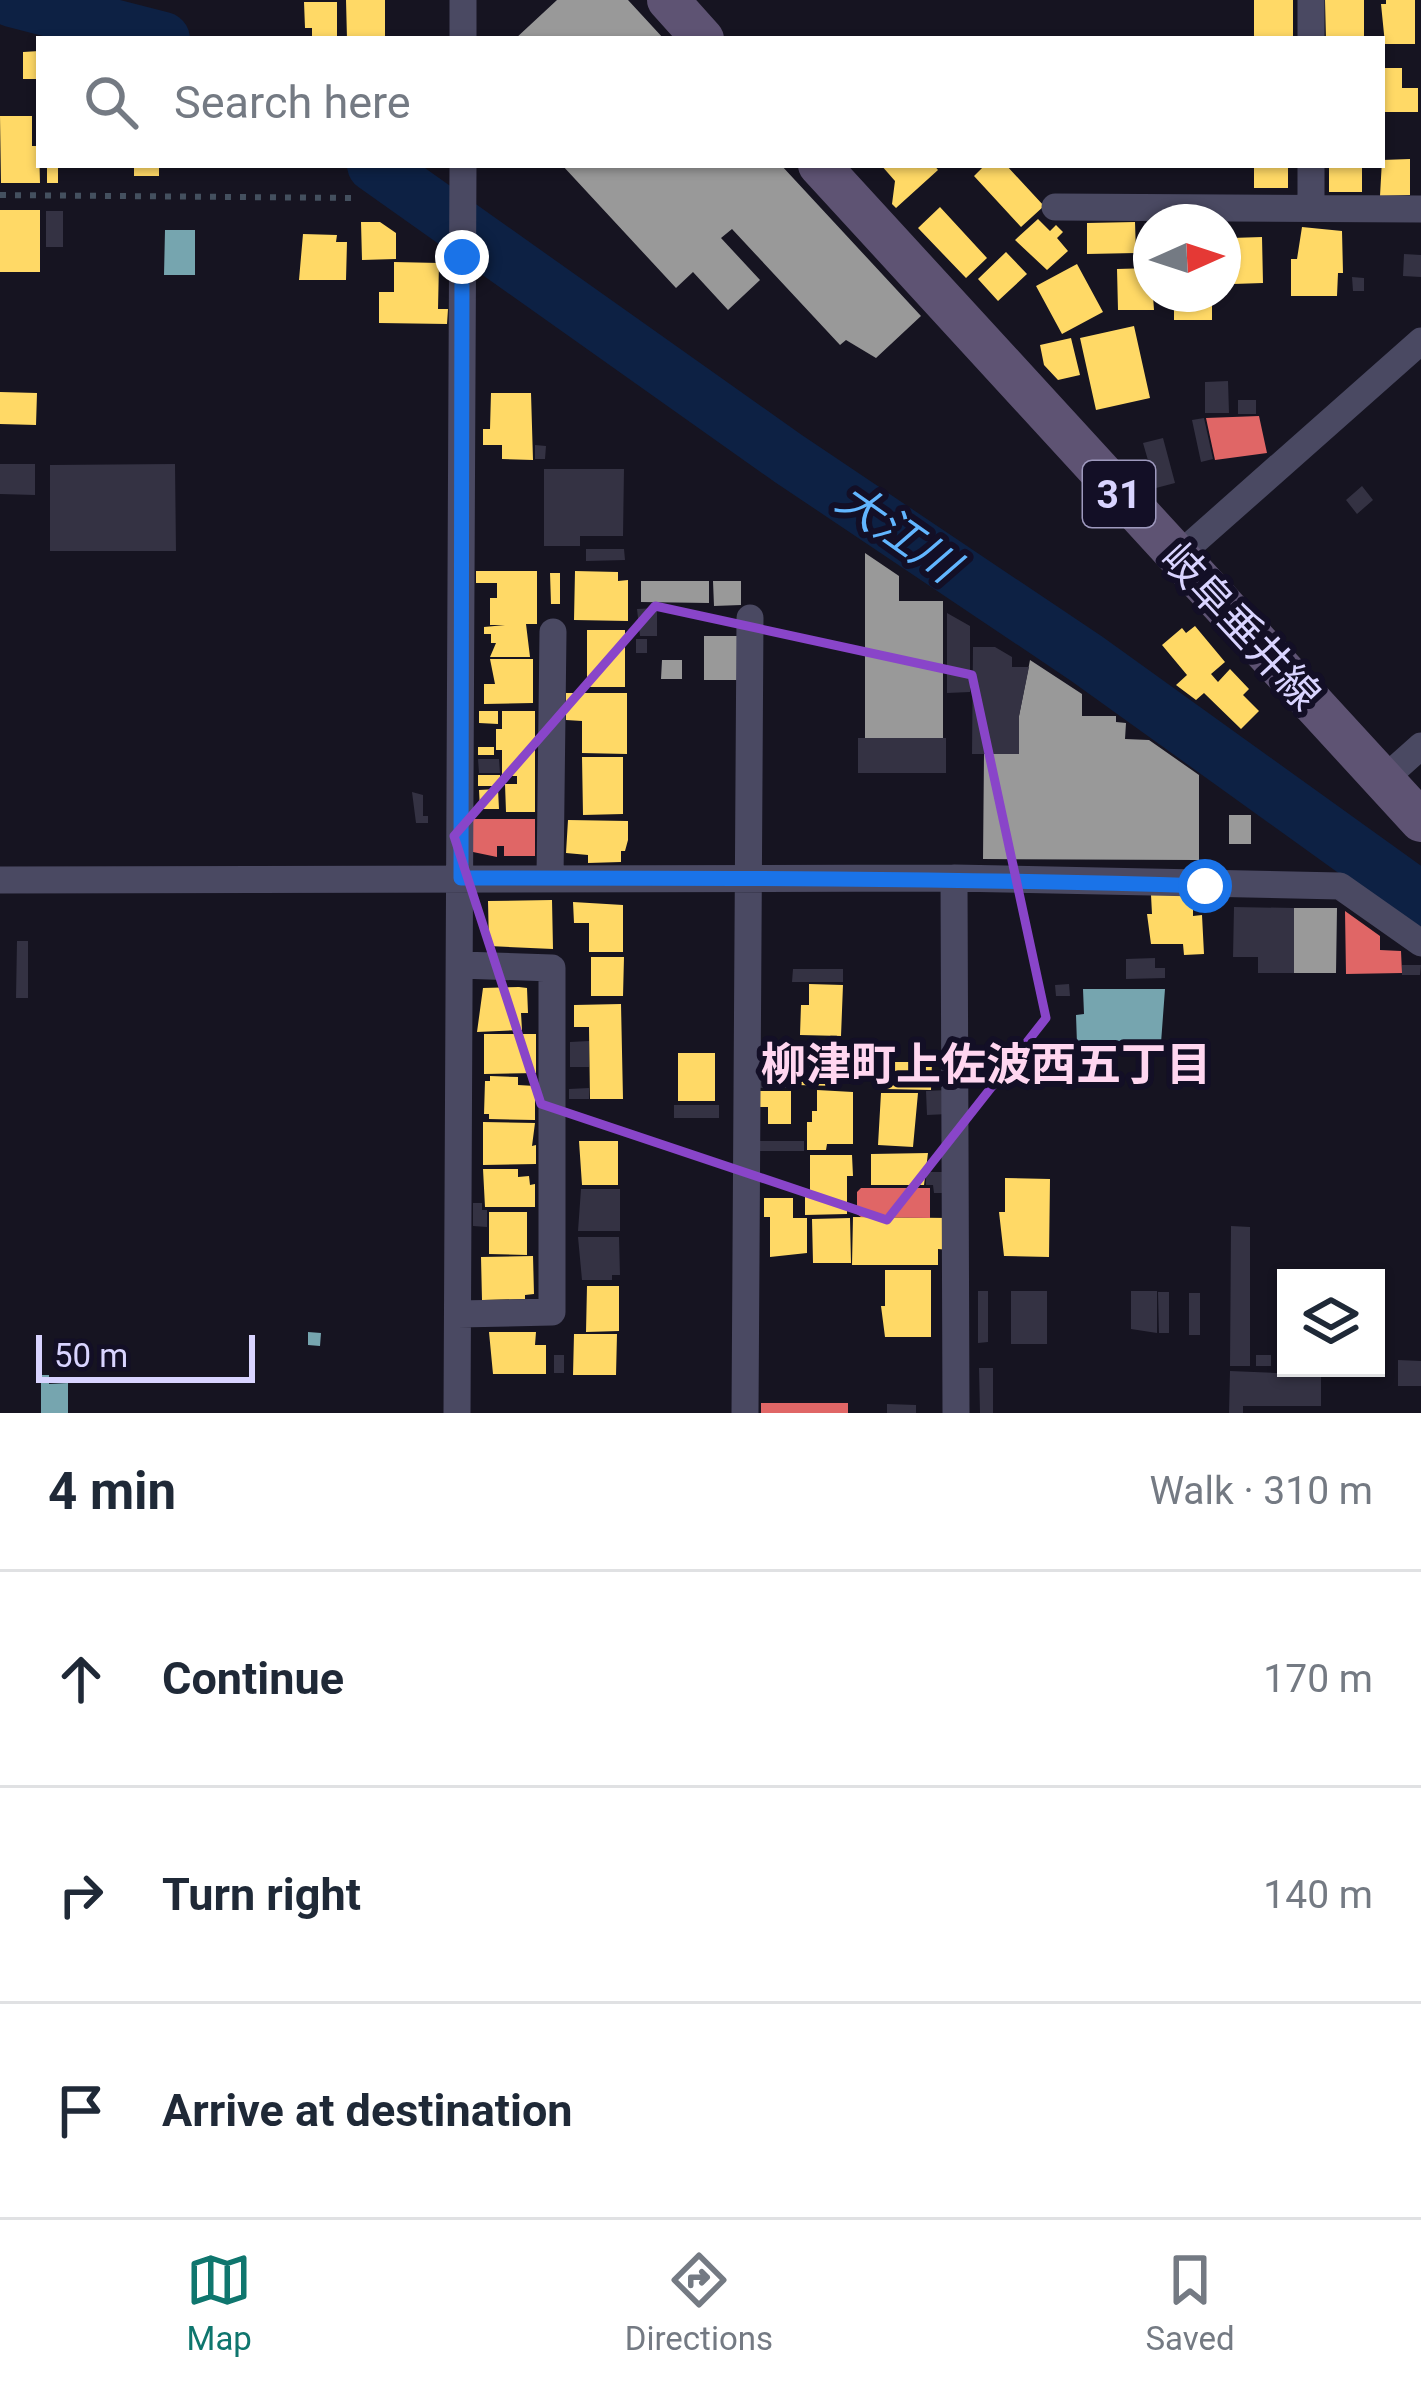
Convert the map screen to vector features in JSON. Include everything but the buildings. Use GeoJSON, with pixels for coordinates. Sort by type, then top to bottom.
{"type":"FeatureCollection","features":[{"type":"Feature","properties":{"kind":"main road"},"geometry":{"type":"LineString","coordinates":[[668,0],[700,36]]}},
{"type":"Feature","properties":{"kind":"main road","name":"岐阜垂井線"},"geometry":{"type":"LineString","coordinates":[[821,168],[1421,821]]}},
{"type":"Feature","properties":{"kind":"street"},"geometry":{"type":"LineString","coordinates":[[463,36],[464,0]]}},
{"type":"Feature","properties":{"kind":"street"},"geometry":{"type":"LineString","coordinates":[[1311,0],[1311,36]]}},
{"type":"Feature","properties":{"kind":"street"},"geometry":{"type":"LineString","coordinates":[[457,1413],[463,168]]}},
{"type":"Feature","properties":{"kind":"street"},"geometry":{"type":"LineString","coordinates":[[1311,168],[1311,208]]}},
{"type":"Feature","properties":{"kind":"street"},"geometry":{"type":"LineString","coordinates":[[1055,206],[1421,209]]}},
{"type":"Feature","properties":{"kind":"street"},"geometry":{"type":"LineString","coordinates":[[1178,557],[1421,341]]}},
{"type":"Feature","properties":{"kind":"street"},"geometry":{"type":"LineString","coordinates":[[746,1413],[750,618]]}},
{"type":"Feature","properties":{"kind":"street"},"geometry":{"type":"LineString","coordinates":[[550,878],[554,632]]}},
{"type":"Feature","properties":{"kind":"street"},"geometry":{"type":"LineString","coordinates":[[1383,780],[1421,746]]}},
{"type":"Feature","properties":{"kind":"street"},"geometry":{"type":"LineString","coordinates":[[0,880],[954,878],[1340,886],[1421,943]]}},
{"type":"Feature","properties":{"kind":"street"},"geometry":{"type":"LineString","coordinates":[[954,878],[956,1413]]}},
{"type":"Feature","properties":{"kind":"street"},"geometry":{"type":"LineString","coordinates":[[458,1314],[552,1312],[552,968],[460,965]]}},
{"type":"Feature","properties":{"kind":"path"},"geometry":{"type":"LineString","coordinates":[[0,195],[359,198]]}},
{"type":"Feature","properties":{"kind":"highlighted area"},"geometry":{"type":"Polygon","coordinates":[[[655,606],[972,675],[1046,1018],[887,1220],[541,1104],[454,836],[655,606]]]}},
{"type":"Feature","properties":{"kind":"waterway","name":"大江川"},"geometry":{"type":"LineString","coordinates":[[12,0],[151,36]]}},
{"type":"Feature","properties":{"kind":"waterway","name":"大江川"},"geometry":{"type":"LineString","coordinates":[[378,168],[789,459],[1087,659],[1421,899]]}},
{"type":"Feature","properties":{"kind":"district","name":"柳津町上佐波西五丁目"},"geometry":{"type":"Point","coordinates":[986,1064]}},
{"type":"Feature","properties":{"kind":"route"},"geometry":{"type":"LineString","coordinates":[[462,257],[461,878],[954,878],[1205,886]]}}]}
